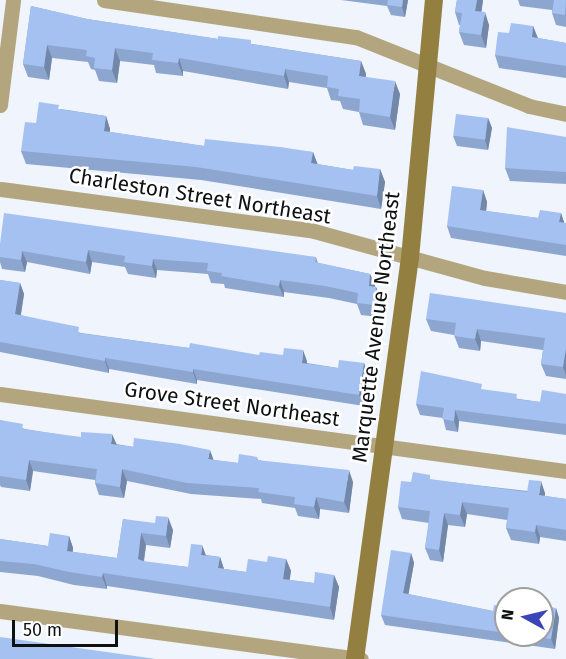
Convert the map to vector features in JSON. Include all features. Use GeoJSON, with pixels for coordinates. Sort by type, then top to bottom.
{"type":"FeatureCollection","features":[{"type":"Feature","properties":{"kind":"street"},"geometry":{"type":"LineString","coordinates":[[0,105],[13,0]]}},
{"type":"Feature","properties":{"kind":"street"},"geometry":{"type":"LineString","coordinates":[[104,0],[356,37],[529,106],[566,114]]}},
{"type":"Feature","properties":{"kind":"street","name":"Marquette Avenue Northeast"},"geometry":{"type":"LineString","coordinates":[[357,659],[410,258],[434,0]]}},
{"type":"Feature","properties":{"kind":"street"},"geometry":{"type":"LineString","coordinates":[[0,183],[0,190]]}},
{"type":"Feature","properties":{"kind":"street","name":"Charleston Street Northeast"},"geometry":{"type":"LineString","coordinates":[[0,190],[314,231],[485,278],[566,292]]}},
{"type":"Feature","properties":{"kind":"street","name":"Grove Street Northeast"},"geometry":{"type":"LineString","coordinates":[[0,394],[566,471]]}},
{"type":"Feature","properties":{"kind":"street"},"geometry":{"type":"LineString","coordinates":[[0,611],[357,659]]}},
{"type":"Feature","properties":{"kind":"building"},"geometry":{"type":"Polygon","coordinates":[[[388,0],[403,0],[402,7],[387,5],[388,0]]]}},
{"type":"Feature","properties":{"kind":"building"},"geometry":{"type":"Polygon","coordinates":[[[457,0],[477,0],[475,11],[485,12],[481,35],[459,32],[462,13],[455,12],[457,0]]]}},
{"type":"Feature","properties":{"kind":"building"},"geometry":{"type":"Polygon","coordinates":[[[554,0],[566,0],[565,15],[552,13],[554,0]]]}},
{"type":"Feature","properties":{"kind":"building"},"geometry":{"type":"Polygon","coordinates":[[[31,6],[87,19],[218,39],[218,36],[251,40],[251,44],[361,61],[359,76],[395,81],[390,117],[359,112],[360,99],[338,96],[339,89],[327,87],[328,76],[285,69],[284,76],[179,58],[178,63],[152,60],[153,53],[115,48],[112,70],[94,68],[95,58],[86,56],[87,50],[47,45],[44,67],[23,64],[31,6]]]}},
{"type":"Feature","properties":{"kind":"building"},"geometry":{"type":"Polygon","coordinates":[[[511,23],[533,26],[532,37],[566,43],[566,66],[495,55],[498,32],[509,33],[511,23]]]}},
{"type":"Feature","properties":{"kind":"building"},"geometry":{"type":"Polygon","coordinates":[[[39,102],[59,105],[58,109],[106,116],[104,131],[204,146],[205,139],[280,147],[313,152],[311,163],[353,170],[354,166],[380,169],[377,196],[196,167],[21,151],[25,122],[36,123],[39,102]]]}},
{"type":"Feature","properties":{"kind":"building"},"geometry":{"type":"Polygon","coordinates":[[[456,114],[488,118],[485,140],[453,136],[456,114]]]}},
{"type":"Feature","properties":{"kind":"building"},"geometry":{"type":"Polygon","coordinates":[[[507,127],[566,137],[566,172],[505,168],[507,127]]]}},
{"type":"Feature","properties":{"kind":"building"},"geometry":{"type":"Polygon","coordinates":[[[452,186],[483,190],[480,210],[538,218],[540,210],[561,213],[559,222],[566,223],[566,245],[447,226],[452,186]]]}},
{"type":"Feature","properties":{"kind":"building"},"geometry":{"type":"Polygon","coordinates":[[[4,213],[316,257],[315,262],[370,274],[369,286],[376,287],[374,305],[357,303],[358,293],[325,286],[280,280],[279,286],[221,276],[222,273],[207,271],[208,263],[153,259],[152,266],[124,262],[125,256],[88,250],[86,262],[22,251],[21,260],[0,257],[4,213]]]}},
{"type":"Feature","properties":{"kind":"building"},"geometry":{"type":"Polygon","coordinates":[[[0,280],[20,283],[15,314],[79,327],[78,333],[189,348],[190,343],[259,355],[260,352],[283,355],[284,348],[303,350],[302,363],[338,368],[339,360],[364,363],[359,395],[193,369],[193,372],[105,358],[105,361],[0,342],[0,280]]]}},
{"type":"Feature","properties":{"kind":"building"},"geometry":{"type":"Polygon","coordinates":[[[430,293],[566,313],[566,349],[563,367],[541,364],[545,338],[477,329],[475,339],[454,336],[456,323],[426,319],[430,293]]]}},
{"type":"Feature","properties":{"kind":"building"},"geometry":{"type":"Polygon","coordinates":[[[421,371],[482,384],[481,389],[517,394],[516,399],[540,402],[542,390],[566,394],[566,424],[455,410],[454,421],[442,419],[444,408],[416,404],[421,371]]]}},
{"type":"Feature","properties":{"kind":"building"},"geometry":{"type":"Polygon","coordinates":[[[0,420],[23,424],[22,429],[81,437],[81,432],[112,434],[111,444],[133,447],[134,438],[180,444],[210,450],[208,459],[238,463],[239,454],[257,457],[257,460],[349,470],[344,502],[316,497],[314,507],[294,504],[295,497],[258,492],[259,488],[187,483],[122,469],[120,487],[95,483],[97,469],[29,460],[26,480],[0,476],[0,420]]]}},
{"type":"Feature","properties":{"kind":"building"},"geometry":{"type":"Polygon","coordinates":[[[413,472],[430,475],[430,479],[527,492],[529,480],[541,481],[539,495],[566,499],[566,530],[536,525],[535,532],[506,528],[509,508],[462,502],[460,515],[444,513],[439,550],[425,548],[430,511],[398,507],[401,481],[411,482],[413,472]]]}},
{"type":"Feature","properties":{"kind":"building"},"geometry":{"type":"Polygon","coordinates":[[[156,516],[168,517],[166,536],[141,533],[138,559],[188,567],[191,544],[202,545],[201,555],[220,557],[218,568],[246,572],[248,559],[267,562],[268,556],[286,559],[283,579],[314,583],[315,572],[334,575],[330,607],[103,573],[102,577],[34,564],[0,561],[0,539],[48,546],[50,533],[69,536],[67,551],[117,558],[123,519],[155,523],[156,516]]]}},
{"type":"Feature","properties":{"kind":"building"},"geometry":{"type":"Polygon","coordinates":[[[391,550],[411,553],[403,593],[493,611],[494,605],[494,631],[381,615],[391,550]]]}},
{"type":"Feature","properties":{"kind":"building"},"geometry":{"type":"Polygon","coordinates":[[[0,637],[156,659],[0,659],[0,637]]]}}]}
